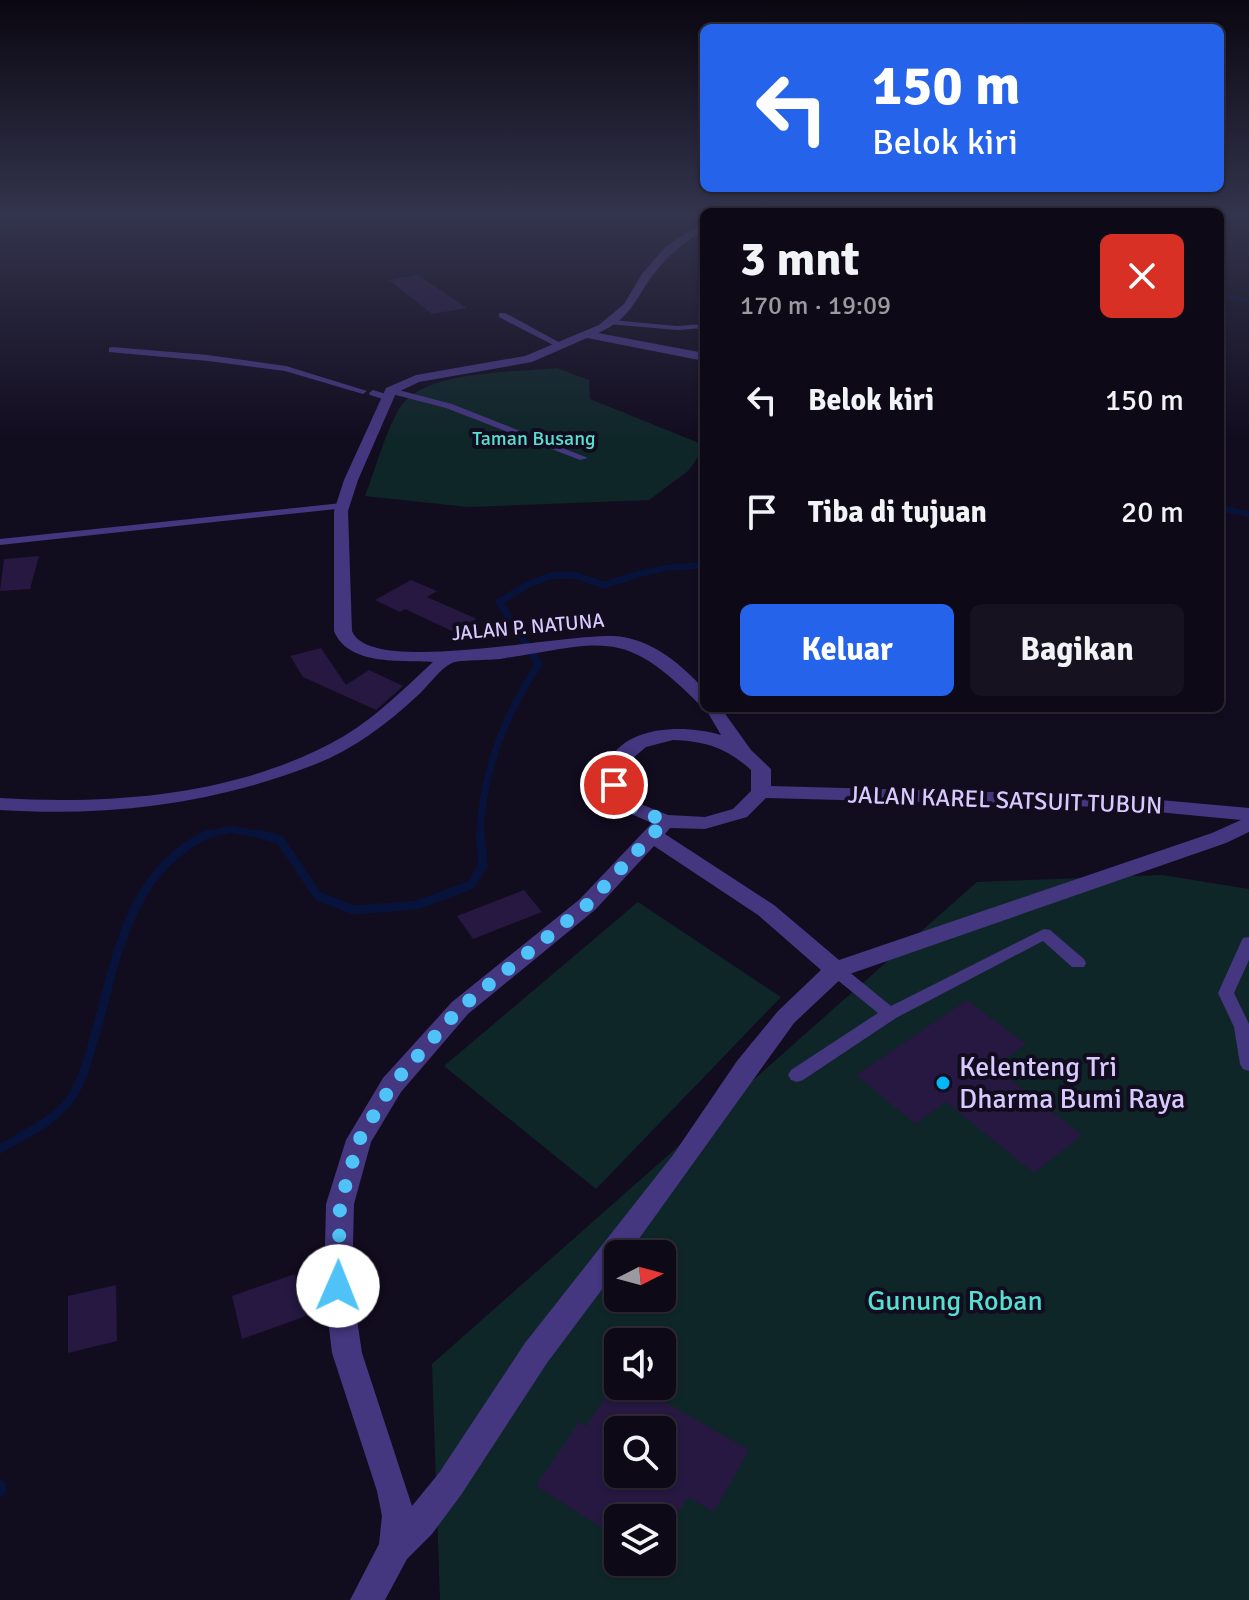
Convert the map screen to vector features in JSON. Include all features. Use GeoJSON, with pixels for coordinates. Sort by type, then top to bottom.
{"type":"FeatureCollection","features":[{"type":"Feature","properties":{"kind":"street"},"geometry":{"type":"LineString","coordinates":[[379,393],[416,379],[511,363],[562,346],[611,322],[636,298],[640,289]]}},
{"type":"Feature","properties":{"kind":"street"},"geometry":{"type":"LineString","coordinates":[[588,335],[700,356]]}},
{"type":"Feature","properties":{"kind":"street","name":"JALAN P. NATUNA"},"geometry":{"type":"LineString","coordinates":[[379,393],[342,506],[343,631],[347,641],[367,652],[448,657],[514,653],[599,640],[645,649],[700,696]]}},
{"type":"Feature","properties":{"kind":"street"},"geometry":{"type":"LineString","coordinates":[[0,804],[100,806],[235,787],[294,768],[348,741],[381,719],[448,657]]}},
{"type":"Feature","properties":{"kind":"street"},"geometry":{"type":"LineString","coordinates":[[395,1547],[398,1516],[393,1491],[347,1353],[338,1286],[340,1204],[359,1140],[392,1085],[460,1008],[588,904],[658,828],[705,823],[740,813],[761,792],[761,769],[741,750],[715,712]]}},
{"type":"Feature","properties":{"kind":"street"},"geometry":{"type":"LineString","coordinates":[[741,750],[710,735],[672,734],[639,743],[617,762],[614,785],[631,807],[766,910],[836,970]]}},
{"type":"Feature","properties":{"kind":"street","name":"JALAN KAREL SATSUIT TUBUN"},"geometry":{"type":"LineString","coordinates":[[761,792],[1105,801],[1249,814]]}},
{"type":"Feature","properties":{"kind":"street"},"geometry":{"type":"LineString","coordinates":[[367,1600],[395,1547],[450,1484],[536,1353],[682,1163],[746,1068],[786,1017],[836,970],[1207,842],[1249,824]]}},
{"type":"Feature","properties":{"kind":"lane"},"geometry":{"type":"LineString","coordinates":[[502,315],[562,346]]}},
{"type":"Feature","properties":{"kind":"lane"},"geometry":{"type":"LineString","coordinates":[[611,322],[677,328],[700,326]]}},
{"type":"Feature","properties":{"kind":"lane"},"geometry":{"type":"LineString","coordinates":[[112,350],[208,358],[286,369],[379,393],[449,406],[583,458]]}},
{"type":"Feature","properties":{"kind":"lane"},"geometry":{"type":"LineString","coordinates":[[0,542],[342,506]]}},
{"type":"Feature","properties":{"kind":"lane"},"geometry":{"type":"LineString","coordinates":[[797,1075],[890,1014],[1044,934],[1078,963]]}},
{"type":"Feature","properties":{"kind":"lane"},"geometry":{"type":"LineString","coordinates":[[1247,951],[1226,993],[1242,1027],[1249,1064]]}},
{"type":"Feature","properties":{"kind":"lane"},"geometry":{"type":"LineString","coordinates":[[836,970],[890,1014]]}},
{"type":"Feature","properties":{"kind":"green space","name":"Taman Busang"},"geometry":{"type":"Polygon","coordinates":[[[557,368],[589,380],[590,399],[700,443],[700,454],[688,471],[649,500],[468,507],[365,496],[394,419],[411,396],[427,386],[448,380],[557,368]]]}},
{"type":"Feature","properties":{"kind":"green space","name":"Gunung Roban"},"geometry":{"type":"Polygon","coordinates":[[[1162,875],[1249,889],[1249,1600],[440,1600],[432,1364],[977,882],[1162,875]]]}},
{"type":"Feature","properties":{"kind":"green space"},"geometry":{"type":"Polygon","coordinates":[[[638,902],[781,997],[596,1189],[444,1066],[638,902]]]}},
{"type":"Feature","properties":{"kind":"building"},"geometry":{"type":"Polygon","coordinates":[[[400,289],[438,289],[467,308],[432,314],[400,289]]]}},
{"type":"Feature","properties":{"kind":"building"},"geometry":{"type":"Polygon","coordinates":[[[39,556],[30,589],[0,591],[4,559],[39,556]]]}},
{"type":"Feature","properties":{"kind":"building"},"geometry":{"type":"Polygon","coordinates":[[[411,580],[437,591],[427,597],[477,619],[454,632],[405,609],[400,612],[375,600],[411,580]]]}},
{"type":"Feature","properties":{"kind":"building"},"geometry":{"type":"Polygon","coordinates":[[[321,648],[346,685],[369,670],[403,686],[376,710],[303,677],[290,656],[321,648]]]}},
{"type":"Feature","properties":{"kind":"building"},"geometry":{"type":"Polygon","coordinates":[[[524,890],[542,912],[473,939],[457,916],[524,890]]]}},
{"type":"Feature","properties":{"kind":"building"},"geometry":{"type":"Polygon","coordinates":[[[967,1000],[1026,1044],[994,1067],[1082,1135],[1034,1173],[946,1102],[915,1124],[856,1075],[967,1000]]]}},
{"type":"Feature","properties":{"kind":"building"},"geometry":{"type":"Polygon","coordinates":[[[295,1274],[306,1316],[242,1339],[232,1296],[295,1274]]]}},
{"type":"Feature","properties":{"kind":"building"},"geometry":{"type":"Polygon","coordinates":[[[116,1285],[117,1341],[68,1353],[68,1296],[116,1285]]]}},
{"type":"Feature","properties":{"kind":"building"},"geometry":{"type":"Polygon","coordinates":[[[604,1399],[662,1400],[749,1450],[714,1512],[688,1497],[676,1516],[676,1504],[604,1504],[604,1529],[536,1486],[579,1422],[586,1426],[604,1399]]]}},
{"type":"Feature","properties":{"kind":"waterway"},"geometry":{"type":"LineString","coordinates":[[1224,296],[1249,301]]}},
{"type":"Feature","properties":{"kind":"waterway"},"geometry":{"type":"LineString","coordinates":[[1224,509],[1249,514]]}},
{"type":"Feature","properties":{"kind":"waterway"},"geometry":{"type":"LineString","coordinates":[[635,575],[666,568],[700,565]]}},
{"type":"Feature","properties":{"kind":"waterway"},"geometry":{"type":"LineString","coordinates":[[635,575],[639,574]]}},
{"type":"Feature","properties":{"kind":"waterway"},"geometry":{"type":"LineString","coordinates":[[550,576],[574,575],[604,585],[635,575]]}},
{"type":"Feature","properties":{"kind":"waterway"},"geometry":{"type":"LineString","coordinates":[[480,835],[485,790],[497,746],[515,704],[539,664],[499,602],[527,585],[550,576]]}},
{"type":"Feature","properties":{"kind":"waterway"},"geometry":{"type":"LineString","coordinates":[[550,576],[576,576]]}},
{"type":"Feature","properties":{"kind":"waterway"},"geometry":{"type":"LineString","coordinates":[[206,835],[230,829],[266,836]]}},
{"type":"Feature","properties":{"kind":"waterway"},"geometry":{"type":"LineString","coordinates":[[259,834],[266,836]]}},
{"type":"Feature","properties":{"kind":"waterway"},"geometry":{"type":"LineString","coordinates":[[0,1149],[47,1121],[74,1093],[86,1064],[118,953],[141,897],[158,872],[180,851],[206,835]]}},
{"type":"Feature","properties":{"kind":"waterway"},"geometry":{"type":"LineString","coordinates":[[266,836],[280,840],[318,896],[354,910],[417,905],[471,885],[483,865],[480,835]]}},
{"type":"Feature","properties":{"kind":"waterway"},"geometry":{"type":"LineString","coordinates":[[0,1486],[0,1491]]}},
{"type":"Feature","properties":{"kind":"place","name":"Kelenteng Tri Dharma Bumi Raya"},"geometry":{"type":"Point","coordinates":[943,1083]}},
{"type":"Feature","properties":{"kind":"route"},"geometry":{"type":"LineString","coordinates":[[338,1286],[340,1204],[359,1140],[392,1085],[460,1008],[588,904],[665,821],[631,807],[614,785]]}}]}
